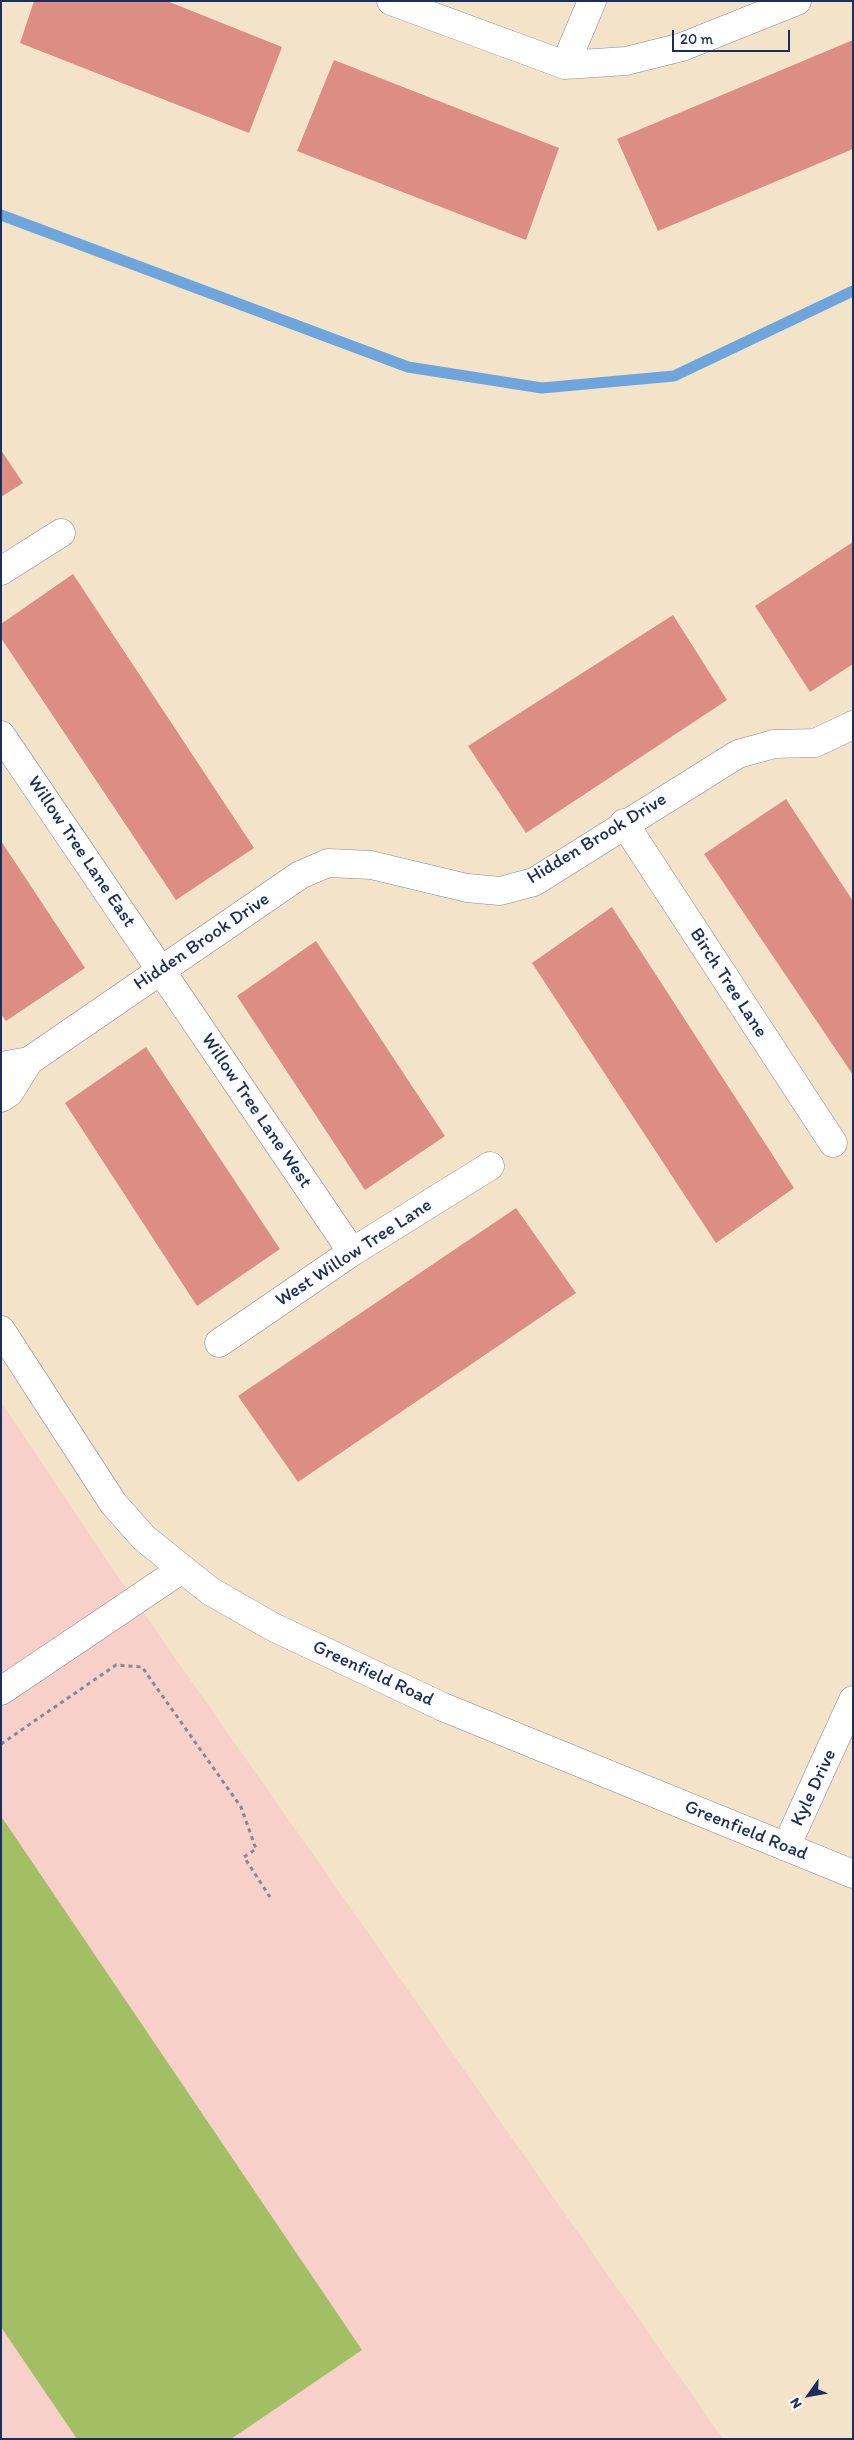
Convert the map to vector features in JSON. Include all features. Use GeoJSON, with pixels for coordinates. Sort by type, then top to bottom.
{"type":"FeatureCollection","features":[{"type":"Feature","properties":{"kind":"street"},"geometry":{"type":"LineString","coordinates":[[391,1],[565,65],[626,61],[682,47],[797,1]]}},
{"type":"Feature","properties":{"kind":"street"},"geometry":{"type":"LineString","coordinates":[[565,65],[592,1]]}},
{"type":"Feature","properties":{"kind":"street"},"geometry":{"type":"LineString","coordinates":[[1,571],[61,533]]}},
{"type":"Feature","properties":{"kind":"street","name":"Hidden Brook Drive"},"geometry":{"type":"LineString","coordinates":[[1,1098],[8,1094],[29,1061],[300,875],[328,863],[371,864],[468,888],[500,891],[534,882],[624,823],[738,754],[774,744],[816,743],[853,725]]}},
{"type":"Feature","properties":{"kind":"street","name":"Willow Tree Lane East"},"geometry":{"type":"LineString","coordinates":[[1,735],[161,970]]}},
{"type":"Feature","properties":{"kind":"street","name":"Birch Tree Lane"},"geometry":{"type":"LineString","coordinates":[[624,823],[832,1143]]}},
{"type":"Feature","properties":{"kind":"street","name":"Willow Tree Lane West"},"geometry":{"type":"LineString","coordinates":[[161,970],[352,1252]]}},
{"type":"Feature","properties":{"kind":"street","name":"Hidden Brook Drive"},"geometry":{"type":"LineString","coordinates":[[1,1066],[29,1061]]}},
{"type":"Feature","properties":{"kind":"street","name":"West Willow Tree Lane"},"geometry":{"type":"LineString","coordinates":[[219,1343],[352,1252],[490,1166]]}},
{"type":"Feature","properties":{"kind":"street","name":"Greenfield Road"},"geometry":{"type":"LineString","coordinates":[[1,1330],[113,1503],[144,1538],[210,1591],[272,1627],[347,1664],[443,1707],[853,1874]]}},
{"type":"Feature","properties":{"kind":"street"},"geometry":{"type":"LineString","coordinates":[[1,1691],[182,1569]]}},
{"type":"Feature","properties":{"kind":"street","name":"Kyle Drive"},"geometry":{"type":"LineString","coordinates":[[786,1847],[853,1700]]}},
{"type":"Feature","properties":{"kind":"path"},"geometry":{"type":"LineString","coordinates":[[1,1744],[116,1665],[142,1667],[241,1807],[256,1849],[244,1857],[270,1897]]}},
{"type":"Feature","properties":{"kind":"shaded area"},"geometry":{"type":"Polygon","coordinates":[[[1,1402],[105,1558],[723,2439],[1,2439],[1,1402]]]}},
{"type":"Feature","properties":{"kind":"green space"},"geometry":{"type":"Polygon","coordinates":[[[1,1816],[362,2350],[231,2439],[77,2439],[1,2327],[1,1816]]]}},
{"type":"Feature","properties":{"kind":"building"},"geometry":{"type":"Polygon","coordinates":[[[34,1],[167,1],[282,47],[249,133],[20,43],[34,1]]]}},
{"type":"Feature","properties":{"kind":"building"},"geometry":{"type":"Polygon","coordinates":[[[853,40],[853,149],[658,231],[617,139],[853,40]]]}},
{"type":"Feature","properties":{"kind":"building"},"geometry":{"type":"Polygon","coordinates":[[[334,60],[559,148],[526,240],[297,151],[334,60]]]}},
{"type":"Feature","properties":{"kind":"building"},"geometry":{"type":"Polygon","coordinates":[[[1,450],[23,483],[1,497],[1,450]]]}},
{"type":"Feature","properties":{"kind":"building"},"geometry":{"type":"Polygon","coordinates":[[[853,542],[853,664],[810,692],[755,606],[853,542]]]}},
{"type":"Feature","properties":{"kind":"building"},"geometry":{"type":"Polygon","coordinates":[[[73,574],[254,848],[176,900],[1,638],[1,624],[73,574]]]}},
{"type":"Feature","properties":{"kind":"building"},"geometry":{"type":"Polygon","coordinates":[[[673,615],[727,700],[526,833],[468,746],[673,615]]]}},
{"type":"Feature","properties":{"kind":"building"},"geometry":{"type":"Polygon","coordinates":[[[786,799],[853,901],[853,1075],[704,854],[786,799]]]}},
{"type":"Feature","properties":{"kind":"building"},"geometry":{"type":"Polygon","coordinates":[[[1,841],[85,968],[6,1021],[1,1014],[1,841]]]}},
{"type":"Feature","properties":{"kind":"building"},"geometry":{"type":"Polygon","coordinates":[[[612,907],[794,1188],[716,1243],[532,963],[612,907]]]}},
{"type":"Feature","properties":{"kind":"building"},"geometry":{"type":"Polygon","coordinates":[[[316,941],[445,1136],[365,1190],[237,996],[316,941]]]}},
{"type":"Feature","properties":{"kind":"building"},"geometry":{"type":"Polygon","coordinates":[[[146,1047],[280,1249],[197,1306],[65,1103],[146,1047]]]}},
{"type":"Feature","properties":{"kind":"building"},"geometry":{"type":"Polygon","coordinates":[[[516,1208],[576,1293],[298,1482],[238,1396],[516,1208]]]}},
{"type":"Feature","properties":{"kind":"waterway"},"geometry":{"type":"LineString","coordinates":[[1,215],[408,367],[542,388],[674,376],[853,291]]}}]}
